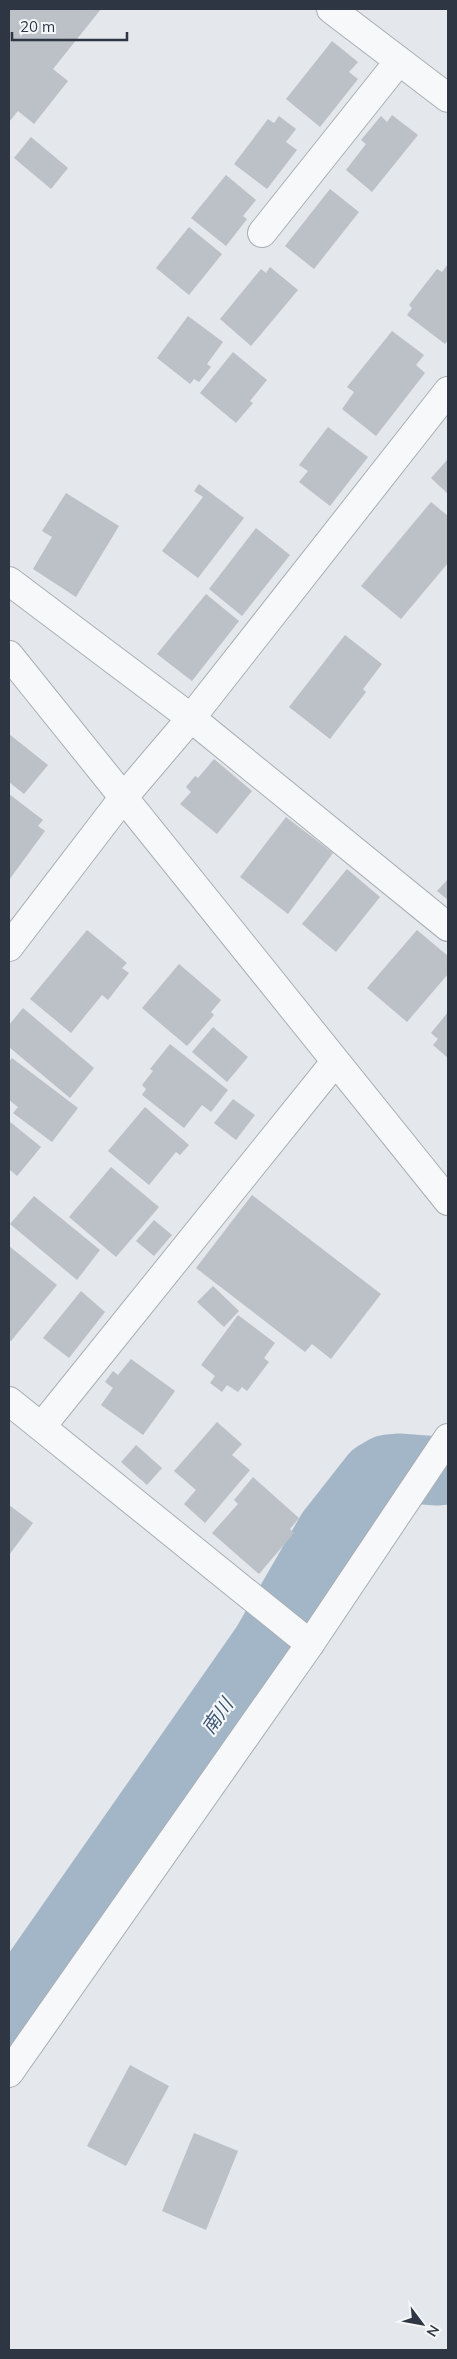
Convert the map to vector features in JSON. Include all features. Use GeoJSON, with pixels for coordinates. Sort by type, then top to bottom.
{"type":"FeatureCollection","features":[{"type":"Feature","properties":{"kind":"street"},"geometry":{"type":"LineString","coordinates":[[332,9],[448,98]]}},
{"type":"Feature","properties":{"kind":"street"},"geometry":{"type":"LineString","coordinates":[[262,233],[399,61]]}},
{"type":"Feature","properties":{"kind":"street"},"geometry":{"type":"LineString","coordinates":[[9,947],[123,798],[191,718],[448,391]]}},
{"type":"Feature","properties":{"kind":"street"},"geometry":{"type":"LineString","coordinates":[[9,580],[191,718],[448,927]]}},
{"type":"Feature","properties":{"kind":"street"},"geometry":{"type":"LineString","coordinates":[[9,655],[448,1202]]}},
{"type":"Feature","properties":{"kind":"street"},"geometry":{"type":"LineString","coordinates":[[42,1426],[334,1062]]}},
{"type":"Feature","properties":{"kind":"street"},"geometry":{"type":"LineString","coordinates":[[9,1401],[310,1644]]}},
{"type":"Feature","properties":{"kind":"street"},"geometry":{"type":"LineString","coordinates":[[9,2072],[310,1644],[448,1438]]}},
{"type":"Feature","properties":{"kind":"building"},"geometry":{"type":"Polygon","coordinates":[[[9,9],[101,9],[53,69],[68,81],[34,124],[18,111],[9,122],[9,9]]]}},
{"type":"Feature","properties":{"kind":"building"},"geometry":{"type":"Polygon","coordinates":[[[332,41],[358,62],[349,72],[358,79],[320,127],[286,99],[332,41]]]}},
{"type":"Feature","properties":{"kind":"building"},"geometry":{"type":"Polygon","coordinates":[[[392,115],[418,135],[372,192],[346,170],[366,144],[361,140],[381,116],[387,122],[392,115]]]}},
{"type":"Feature","properties":{"kind":"building"},"geometry":{"type":"Polygon","coordinates":[[[279,116],[296,129],[286,142],[297,150],[267,189],[234,164],[268,119],[274,123],[279,116]]]}},
{"type":"Feature","properties":{"kind":"building"},"geometry":{"type":"Polygon","coordinates":[[[31,137],[68,168],[51,189],[14,158],[31,137]]]}},
{"type":"Feature","properties":{"kind":"building"},"geometry":{"type":"Polygon","coordinates":[[[226,175],[256,200],[243,216],[247,219],[226,246],[191,218],[226,175]]]}},
{"type":"Feature","properties":{"kind":"building"},"geometry":{"type":"Polygon","coordinates":[[[330,189],[359,212],[314,269],[285,246],[330,189]]]}},
{"type":"Feature","properties":{"kind":"building"},"geometry":{"type":"Polygon","coordinates":[[[189,227],[222,254],[189,295],[156,268],[189,227]]]}},
{"type":"Feature","properties":{"kind":"building"},"geometry":{"type":"Polygon","coordinates":[[[448,264],[448,340],[445,344],[407,315],[412,308],[409,305],[437,269],[442,272],[448,264]]]}},
{"type":"Feature","properties":{"kind":"building"},"geometry":{"type":"Polygon","coordinates":[[[270,267],[298,290],[251,346],[220,319],[261,269],[266,273],[270,267]]]}},
{"type":"Feature","properties":{"kind":"building"},"geometry":{"type":"Polygon","coordinates":[[[188,316],[223,342],[207,364],[211,367],[199,382],[194,379],[190,384],[157,358],[188,316]]]}},
{"type":"Feature","properties":{"kind":"building"},"geometry":{"type":"Polygon","coordinates":[[[392,331],[424,355],[416,365],[425,373],[376,436],[342,409],[354,392],[347,387],[392,331]]]}},
{"type":"Feature","properties":{"kind":"building"},"geometry":{"type":"Polygon","coordinates":[[[233,352],[267,380],[250,401],[253,403],[236,423],[200,393],[233,352]]]}},
{"type":"Feature","properties":{"kind":"building"},"geometry":{"type":"Polygon","coordinates":[[[328,427],[368,457],[330,506],[299,482],[308,471],[299,465],[328,427]]]}},
{"type":"Feature","properties":{"kind":"building"},"geometry":{"type":"Polygon","coordinates":[[[448,459],[448,494],[431,478],[448,459]]]}},
{"type":"Feature","properties":{"kind":"building"},"geometry":{"type":"Polygon","coordinates":[[[199,484],[244,518],[198,578],[162,551],[203,497],[194,491],[199,484]]]}},
{"type":"Feature","properties":{"kind":"building"},"geometry":{"type":"Polygon","coordinates":[[[66,493],[119,526],[76,597],[33,569],[52,537],[42,531],[66,493]]]}},
{"type":"Feature","properties":{"kind":"building"},"geometry":{"type":"Polygon","coordinates":[[[431,502],[448,516],[448,563],[401,619],[361,586],[431,502]]]}},
{"type":"Feature","properties":{"kind":"building"},"geometry":{"type":"Polygon","coordinates":[[[256,528],[290,555],[242,616],[209,589],[256,528]]]}},
{"type":"Feature","properties":{"kind":"building"},"geometry":{"type":"Polygon","coordinates":[[[206,594],[239,621],[192,681],[157,654],[206,594]]]}},
{"type":"Feature","properties":{"kind":"building"},"geometry":{"type":"Polygon","coordinates":[[[345,635],[382,664],[363,689],[366,692],[330,739],[289,707],[345,635]]]}},
{"type":"Feature","properties":{"kind":"building"},"geometry":{"type":"Polygon","coordinates":[[[9,734],[48,765],[24,794],[9,782],[9,734]]]}},
{"type":"Feature","properties":{"kind":"building"},"geometry":{"type":"Polygon","coordinates":[[[214,759],[252,791],[217,834],[180,804],[191,792],[186,787],[195,776],[198,778],[214,759]]]}},
{"type":"Feature","properties":{"kind":"building"},"geometry":{"type":"Polygon","coordinates":[[[9,794],[43,820],[38,826],[45,831],[9,880],[9,794]]]}},
{"type":"Feature","properties":{"kind":"building"},"geometry":{"type":"Polygon","coordinates":[[[286,817],[333,853],[288,914],[240,877],[286,817]]]}},
{"type":"Feature","properties":{"kind":"building"},"geometry":{"type":"Polygon","coordinates":[[[347,869],[380,897],[336,952],[302,924],[347,869]]]}},
{"type":"Feature","properties":{"kind":"building"},"geometry":{"type":"Polygon","coordinates":[[[448,879],[448,900],[437,891],[448,879]]]}},
{"type":"Feature","properties":{"kind":"building"},"geometry":{"type":"Polygon","coordinates":[[[87,930],[127,963],[122,968],[129,973],[108,1000],[102,995],[71,1033],[30,999],[87,930]]]}},
{"type":"Feature","properties":{"kind":"building"},"geometry":{"type":"Polygon","coordinates":[[[417,930],[448,956],[448,974],[407,1022],[367,988],[417,930]]]}},
{"type":"Feature","properties":{"kind":"building"},"geometry":{"type":"Polygon","coordinates":[[[179,964],[221,1000],[211,1012],[214,1015],[187,1046],[142,1008],[179,964]]]}},
{"type":"Feature","properties":{"kind":"building"},"geometry":{"type":"Polygon","coordinates":[[[23,1008],[94,1068],[70,1098],[9,1047],[9,1025],[23,1008]]]}},
{"type":"Feature","properties":{"kind":"building"},"geometry":{"type":"Polygon","coordinates":[[[448,1012],[448,1058],[433,1045],[438,1039],[431,1033],[448,1012]]]}},
{"type":"Feature","properties":{"kind":"building"},"geometry":{"type":"Polygon","coordinates":[[[213,1027],[248,1057],[227,1082],[192,1052],[213,1027]]]}},
{"type":"Feature","properties":{"kind":"building"},"geometry":{"type":"Polygon","coordinates":[[[170,1044],[228,1090],[211,1112],[202,1105],[184,1128],[142,1095],[146,1089],[142,1085],[153,1071],[150,1069],[170,1044]]]}},
{"type":"Feature","properties":{"kind":"building"},"geometry":{"type":"Polygon","coordinates":[[[12,1058],[78,1108],[52,1142],[13,1113],[18,1107],[9,1100],[9,1062],[12,1058]]]}},
{"type":"Feature","properties":{"kind":"building"},"geometry":{"type":"Polygon","coordinates":[[[233,1099],[255,1115],[236,1140],[214,1123],[233,1099]]]}},
{"type":"Feature","properties":{"kind":"building"},"geometry":{"type":"Polygon","coordinates":[[[145,1107],[189,1145],[180,1155],[176,1152],[149,1185],[108,1151],[145,1107]]]}},
{"type":"Feature","properties":{"kind":"building"},"geometry":{"type":"Polygon","coordinates":[[[9,1121],[41,1147],[17,1176],[9,1169],[9,1121]]]}},
{"type":"Feature","properties":{"kind":"building"},"geometry":{"type":"Polygon","coordinates":[[[111,1167],[159,1207],[116,1257],[69,1217],[111,1167]]]}},
{"type":"Feature","properties":{"kind":"building"},"geometry":{"type":"Polygon","coordinates":[[[252,1195],[381,1294],[331,1359],[312,1344],[305,1352],[196,1268],[252,1195]]]}},
{"type":"Feature","properties":{"kind":"building"},"geometry":{"type":"Polygon","coordinates":[[[34,1196],[100,1250],[77,1280],[10,1224],[34,1196]]]}},
{"type":"Feature","properties":{"kind":"building"},"geometry":{"type":"Polygon","coordinates":[[[154,1220],[172,1235],[154,1256],[136,1241],[154,1220]]]}},
{"type":"Feature","properties":{"kind":"building"},"geometry":{"type":"Polygon","coordinates":[[[9,1246],[57,1285],[11,1341],[9,1340],[9,1246]]]}},
{"type":"Feature","properties":{"kind":"building"},"geometry":{"type":"Polygon","coordinates":[[[213,1286],[239,1311],[224,1327],[197,1302],[213,1286]]]}},
{"type":"Feature","properties":{"kind":"building"},"geometry":{"type":"Polygon","coordinates":[[[81,1291],[105,1312],[69,1358],[43,1338],[81,1291]]]}},
{"type":"Feature","properties":{"kind":"building"},"geometry":{"type":"Polygon","coordinates":[[[238,1315],[275,1343],[264,1358],[269,1362],[247,1391],[242,1387],[238,1392],[227,1385],[222,1392],[210,1383],[215,1376],[201,1365],[238,1315]]]}},
{"type":"Feature","properties":{"kind":"building"},"geometry":{"type":"Polygon","coordinates":[[[131,1359],[175,1391],[143,1435],[101,1405],[113,1388],[105,1382],[113,1371],[118,1375],[131,1359]]]}},
{"type":"Feature","properties":{"kind":"building"},"geometry":{"type":"Polygon","coordinates":[[[217,1422],[242,1444],[232,1455],[250,1470],[205,1523],[184,1504],[196,1490],[174,1471],[217,1422]]]}},
{"type":"Feature","properties":{"kind":"building"},"geometry":{"type":"Polygon","coordinates":[[[136,1445],[162,1468],[147,1485],[121,1462],[136,1445]]]}},
{"type":"Feature","properties":{"kind":"building"},"geometry":{"type":"Polygon","coordinates":[[[253,1477],[299,1518],[290,1529],[294,1533],[259,1574],[212,1533],[238,1504],[234,1500],[253,1477]]]}},
{"type":"Feature","properties":{"kind":"building"},"geometry":{"type":"Polygon","coordinates":[[[9,1505],[33,1523],[9,1555],[9,1505]]]}},
{"type":"Feature","properties":{"kind":"building"},"geometry":{"type":"Polygon","coordinates":[[[130,2065],[169,2086],[126,2166],[87,2146],[130,2065]]]}},
{"type":"Feature","properties":{"kind":"building"},"geometry":{"type":"Polygon","coordinates":[[[194,2133],[238,2151],[206,2230],[162,2211],[194,2133]]]}},
{"type":"Feature","properties":{"kind":"waterway","name":"南川"},"geometry":{"type":"LineString","coordinates":[[9,2013],[266,1645],[331,1532],[375,1476],[387,1469],[398,1468],[448,1470]]}}]}
